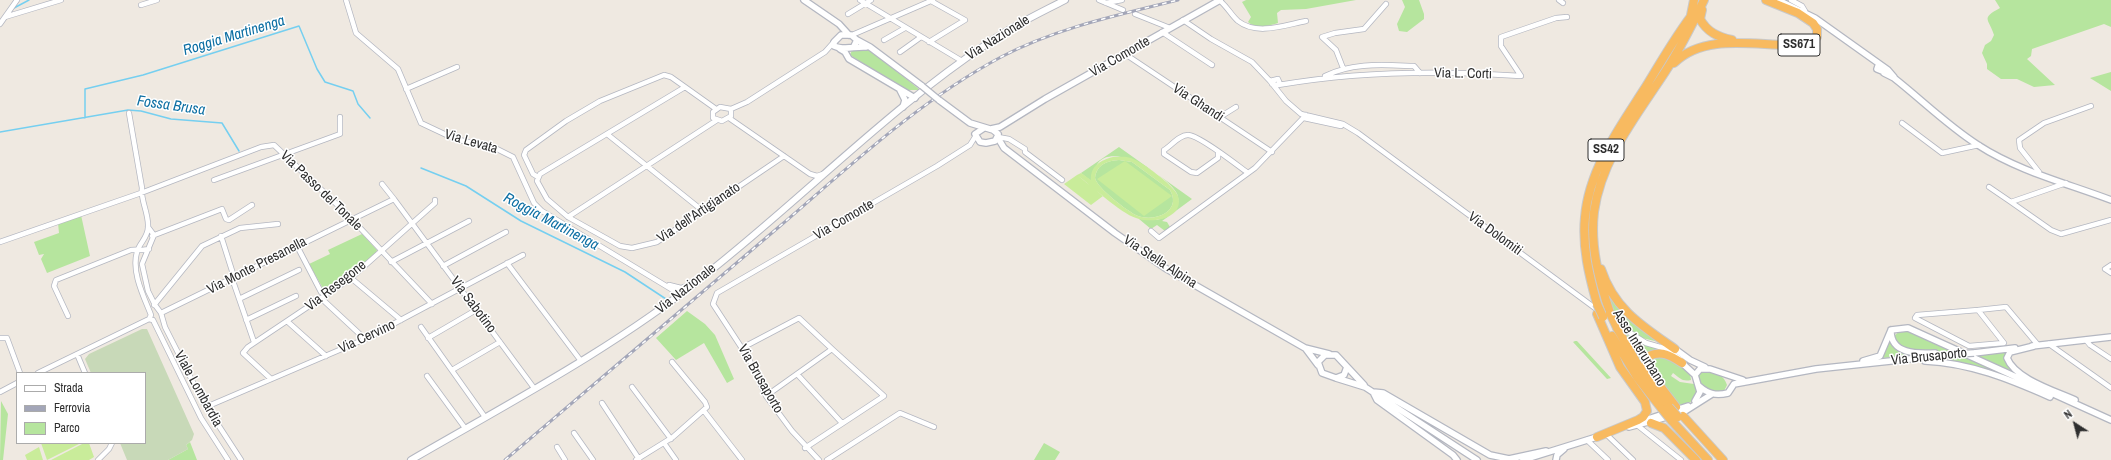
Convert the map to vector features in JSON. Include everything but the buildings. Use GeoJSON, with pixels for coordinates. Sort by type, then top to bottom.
{"type":"FeatureCollection","features":[{"type":"Feature","properties":{"kind":"highway"},"geometry":{"type":"LineString","coordinates":[[1691,15],[1694,0]]}},
{"type":"Feature","properties":{"kind":"highway"},"geometry":{"type":"LineString","coordinates":[[1691,15],[1705,0]]}},
{"type":"Feature","properties":{"kind":"highway"},"geometry":{"type":"LineString","coordinates":[[1705,0],[1700,19],[1702,22],[1714,33],[1736,42]]}},
{"type":"Feature","properties":{"kind":"highway","name":"SS42"},"geometry":{"type":"LineString","coordinates":[[1648,97],[1684,40],[1705,0]]}},
{"type":"Feature","properties":{"kind":"highway","name":"SS671"},"geometry":{"type":"LineString","coordinates":[[1648,97],[1655,91],[1675,60],[1685,53],[1706,45],[1736,42],[1800,45],[1809,43],[1816,39],[1817,31],[1808,18],[1794,10],[1766,0]]}},
{"type":"Feature","properties":{"kind":"highway","name":"Asse Interurbano"},"geometry":{"type":"LineString","coordinates":[[1691,15],[1617,131],[1594,176],[1587,196],[1584,218],[1584,242],[1590,293],[1634,372],[1718,460]]}},
{"type":"Feature","properties":{"kind":"highway","name":"Asse Interurbano"},"geometry":{"type":"LineString","coordinates":[[1648,97],[1616,148],[1605,170],[1596,198],[1593,239],[1603,315],[1617,328],[1638,366],[1669,408]]}},
{"type":"Feature","properties":{"kind":"highway"},"geometry":{"type":"LineString","coordinates":[[1593,239],[1610,294],[1630,316],[1675,349]]}},
{"type":"Feature","properties":{"kind":"highway"},"geometry":{"type":"LineString","coordinates":[[1602,435],[1607,431],[1640,420],[1646,415],[1647,408],[1645,402],[1620,367],[1603,315]]}},
{"type":"Feature","properties":{"kind":"highway"},"geometry":{"type":"LineString","coordinates":[[1682,363],[1671,356],[1657,352],[1650,356],[1646,363],[1669,408],[1723,460]]}},
{"type":"Feature","properties":{"kind":"highway","name":"Asse Interurbano"},"geometry":{"type":"LineString","coordinates":[[1677,417],[1708,460]]}},
{"type":"Feature","properties":{"kind":"highway"},"geometry":{"type":"LineString","coordinates":[[1644,424],[1664,428],[1696,460]]}},
{"type":"Feature","properties":{"kind":"main road","name":"Via Nazionale"},"geometry":{"type":"LineString","coordinates":[[411,460],[615,341],[671,303],[706,275],[814,178],[830,170],[935,81],[962,61],[1028,19],[1065,0]]}},
{"type":"Feature","properties":{"kind":"street"},"geometry":{"type":"LineString","coordinates":[[0,24],[17,0]]}},
{"type":"Feature","properties":{"kind":"street"},"geometry":{"type":"LineString","coordinates":[[5,17],[61,0]]}},
{"type":"Feature","properties":{"kind":"street"},"geometry":{"type":"LineString","coordinates":[[141,5],[157,0]]}},
{"type":"Feature","properties":{"kind":"street","name":"Via Levata"},"geometry":{"type":"LineString","coordinates":[[346,0],[354,27],[359,37],[395,66],[418,119],[424,125],[455,139],[495,148],[508,154],[516,162],[534,203],[542,211],[666,284],[681,295]]}},
{"type":"Feature","properties":{"kind":"street"},"geometry":{"type":"LineString","coordinates":[[804,0],[836,22],[857,40],[872,48],[970,123],[990,129],[998,136],[1008,137],[1015,141],[1025,149],[1025,152],[1062,180]]}},
{"type":"Feature","properties":{"kind":"street"},"geometry":{"type":"LineString","coordinates":[[860,0],[889,19],[962,61]]}},
{"type":"Feature","properties":{"kind":"street"},"geometry":{"type":"LineString","coordinates":[[848,14],[871,0]]}},
{"type":"Feature","properties":{"kind":"street"},"geometry":{"type":"LineString","coordinates":[[838,37],[863,32],[932,0],[965,20],[929,42]]}},
{"type":"Feature","properties":{"kind":"street"},"geometry":{"type":"LineString","coordinates":[[1099,0],[1124,10]]}},
{"type":"Feature","properties":{"kind":"street"},"geometry":{"type":"LineString","coordinates":[[1106,3],[1122,0]]}},
{"type":"Feature","properties":{"kind":"street"},"geometry":{"type":"LineString","coordinates":[[1220,0],[1226,5],[1237,20],[1248,27],[1264,28],[1306,21]]}},
{"type":"Feature","properties":{"kind":"street","name":"Via Comonte"},"geometry":{"type":"LineString","coordinates":[[990,129],[1000,127],[1162,32],[1220,0]]}},
{"type":"Feature","properties":{"kind":"street"},"geometry":{"type":"LineString","coordinates":[[1778,0],[1805,11],[1825,24],[1879,66],[1878,71],[1887,72],[1952,126],[1980,145],[2004,159],[2111,200]]}},
{"type":"Feature","properties":{"kind":"street"},"geometry":{"type":"LineString","coordinates":[[1791,0],[1802,6],[1805,11]]}},
{"type":"Feature","properties":{"kind":"street"},"geometry":{"type":"LineString","coordinates":[[1343,68],[1336,50],[1322,37],[1335,33],[1364,29],[1386,4]]}},
{"type":"Feature","properties":{"kind":"street"},"geometry":{"type":"LineString","coordinates":[[1135,14],[1170,28]]}},
{"type":"Feature","properties":{"kind":"street","name":"Via L. Corti"},"geometry":{"type":"LineString","coordinates":[[1279,83],[1325,77],[1420,73],[1464,72],[1520,76],[1501,46],[1501,37],[1556,18],[1567,16]]}},
{"type":"Feature","properties":{"kind":"street"},"geometry":{"type":"LineString","coordinates":[[1151,231],[1159,238],[1248,174],[1272,152],[1305,117],[1277,91],[1272,81],[1252,62],[1211,39],[1183,20]]}},
{"type":"Feature","properties":{"kind":"street"},"geometry":{"type":"LineString","coordinates":[[717,120],[712,116],[716,109],[723,107],[731,109],[747,102],[826,52],[834,43],[840,32],[836,22]]}},
{"type":"Feature","properties":{"kind":"street"},"geometry":{"type":"LineString","coordinates":[[884,40],[905,28]]}},
{"type":"Feature","properties":{"kind":"street"},"geometry":{"type":"LineString","coordinates":[[852,60],[848,54],[863,32]]}},
{"type":"Feature","properties":{"kind":"street"},"geometry":{"type":"LineString","coordinates":[[1162,32],[1212,65]]}},
{"type":"Feature","properties":{"kind":"street"},"geometry":{"type":"LineString","coordinates":[[900,52],[921,37]]}},
{"type":"Feature","properties":{"kind":"street"},"geometry":{"type":"LineString","coordinates":[[834,43],[852,60],[900,89],[908,97],[915,98]]}},
{"type":"Feature","properties":{"kind":"street"},"geometry":{"type":"LineString","coordinates":[[826,52],[852,47],[872,48]]}},
{"type":"Feature","properties":{"kind":"street","name":"Via Ghandi"},"geometry":{"type":"LineString","coordinates":[[1125,54],[1272,152]]}},
{"type":"Feature","properties":{"kind":"street"},"geometry":{"type":"LineString","coordinates":[[1325,77],[1337,69],[1343,68],[1414,66],[1420,73]]}},
{"type":"Feature","properties":{"kind":"street"},"geometry":{"type":"LineString","coordinates":[[406,89],[457,67]]}},
{"type":"Feature","properties":{"kind":"street","name":"Via dell'Artigianato"},"geometry":{"type":"LineString","coordinates":[[685,87],[671,77],[660,76],[600,100],[566,121],[524,153],[531,170],[538,177],[537,181],[547,199],[568,217],[620,246],[632,248],[657,242],[784,156]]}},
{"type":"Feature","properties":{"kind":"street","name":"Via Nazionale"},"geometry":{"type":"LineString","coordinates":[[900,89],[908,92],[920,92],[935,81]]}},
{"type":"Feature","properties":{"kind":"street"},"geometry":{"type":"LineString","coordinates":[[1272,81],[1279,83]]}},
{"type":"Feature","properties":{"kind":"street"},"geometry":{"type":"LineString","coordinates":[[1272,81],[1279,83]]}},
{"type":"Feature","properties":{"kind":"street"},"geometry":{"type":"LineString","coordinates":[[1277,91],[1279,83]]}},
{"type":"Feature","properties":{"kind":"street"},"geometry":{"type":"LineString","coordinates":[[538,177],[685,87],[716,109]]}},
{"type":"Feature","properties":{"kind":"street"},"geometry":{"type":"LineString","coordinates":[[900,89],[906,100],[903,109]]}},
{"type":"Feature","properties":{"kind":"street"},"geometry":{"type":"LineString","coordinates":[[2039,172],[2020,148],[2020,140],[2044,123],[2091,106]]}},
{"type":"Feature","properties":{"kind":"street"},"geometry":{"type":"LineString","coordinates":[[1220,117],[1236,107]]}},
{"type":"Feature","properties":{"kind":"street"},"geometry":{"type":"LineString","coordinates":[[729,118],[732,113],[731,109]]}},
{"type":"Feature","properties":{"kind":"street"},"geometry":{"type":"LineString","coordinates":[[129,113],[142,188],[141,193],[143,195],[148,227],[154,235]]}},
{"type":"Feature","properties":{"kind":"street"},"geometry":{"type":"LineString","coordinates":[[214,180],[340,134],[340,117]]}},
{"type":"Feature","properties":{"kind":"street","name":"Via Dolomiti"},"geometry":{"type":"LineString","coordinates":[[1305,117],[1353,129],[1638,338]]}},
{"type":"Feature","properties":{"kind":"street"},"geometry":{"type":"LineString","coordinates":[[568,217],[717,120],[729,118],[814,178]]}},
{"type":"Feature","properties":{"kind":"street"},"geometry":{"type":"LineString","coordinates":[[970,123],[975,136],[982,143],[988,144],[995,141],[1000,127]]}},
{"type":"Feature","properties":{"kind":"street"},"geometry":{"type":"LineString","coordinates":[[1902,123],[1917,136],[1942,153],[1980,145]]}},
{"type":"Feature","properties":{"kind":"street"},"geometry":{"type":"LineString","coordinates":[[975,136],[979,130],[984,128]]}},
{"type":"Feature","properties":{"kind":"street"},"geometry":{"type":"LineString","coordinates":[[607,134],[703,211]]}},
{"type":"Feature","properties":{"kind":"street"},"geometry":{"type":"LineString","coordinates":[[1218,155],[1197,172],[1191,172],[1164,154],[1164,150],[1186,135],[1192,135],[1218,155],[1226,158],[1248,174]]}},
{"type":"Feature","properties":{"kind":"street","name":"Via Comonte"},"geometry":{"type":"LineString","coordinates":[[970,145],[975,136]]}},
{"type":"Feature","properties":{"kind":"street","name":"Via Stella Alpina"},"geometry":{"type":"LineString","coordinates":[[998,136],[1004,148]]}},
{"type":"Feature","properties":{"kind":"street","name":"Via Comonte"},"geometry":{"type":"LineString","coordinates":[[717,293],[904,185],[970,145],[982,143]]}},
{"type":"Feature","properties":{"kind":"street","name":"Via Stella Alpina"},"geometry":{"type":"LineString","coordinates":[[988,144],[1004,148],[1151,259],[1305,348],[1312,355],[1326,376],[1365,387],[1477,460]]}},
{"type":"Feature","properties":{"kind":"street","name":"Via Passo del Tonale"},"geometry":{"type":"LineString","coordinates":[[0,242],[141,193],[267,145],[274,145],[352,220],[432,304]]}},
{"type":"Feature","properties":{"kind":"street"},"geometry":{"type":"LineString","coordinates":[[2011,202],[2066,183]]}},
{"type":"Feature","properties":{"kind":"street","name":"Via Sabotino"},"geometry":{"type":"LineString","coordinates":[[382,184],[412,222],[534,388]]}},
{"type":"Feature","properties":{"kind":"street"},"geometry":{"type":"LineString","coordinates":[[1989,187],[2051,230],[2061,234],[2111,220]]}},
{"type":"Feature","properties":{"kind":"street","name":"Via Monte Presanella"},"geometry":{"type":"LineString","coordinates":[[160,313],[394,199]]}},
{"type":"Feature","properties":{"kind":"street","name":"Via Resegone"},"geometry":{"type":"LineString","coordinates":[[254,342],[259,341],[288,322],[351,278],[412,222],[430,209],[435,203],[435,200]]}},
{"type":"Feature","properties":{"kind":"street"},"geometry":{"type":"LineString","coordinates":[[143,240],[222,209],[226,219],[229,220],[252,205]]}},
{"type":"Feature","properties":{"kind":"street"},"geometry":{"type":"LineString","coordinates":[[391,262],[469,222]]}},
{"type":"Feature","properties":{"kind":"street"},"geometry":{"type":"LineString","coordinates":[[154,304],[202,246],[240,228],[278,224]]}},
{"type":"Feature","properties":{"kind":"street"},"geometry":{"type":"LineString","coordinates":[[68,316],[54,286],[56,280],[138,247],[143,240],[148,227]]}},
{"type":"Feature","properties":{"kind":"street"},"geometry":{"type":"LineString","coordinates":[[443,266],[506,232]]}},
{"type":"Feature","properties":{"kind":"street","name":"Viale Lombardia"},"geometry":{"type":"LineString","coordinates":[[154,235],[142,265],[144,280],[154,304],[160,313],[194,385],[206,407],[240,459]]}},
{"type":"Feature","properties":{"kind":"street"},"geometry":{"type":"LineString","coordinates":[[222,236],[232,279],[254,342],[244,353],[271,379]]}},
{"type":"Feature","properties":{"kind":"street"},"geometry":{"type":"LineString","coordinates":[[298,246],[324,298],[365,339]]}},
{"type":"Feature","properties":{"kind":"street"},"geometry":{"type":"LineString","coordinates":[[138,247],[142,252],[150,247]]}},
{"type":"Feature","properties":{"kind":"street","name":"Viale Lombardia"},"geometry":{"type":"LineString","coordinates":[[138,247],[136,255],[138,282],[151,318],[201,418],[228,460]]}},
{"type":"Feature","properties":{"kind":"street","name":"Via Cervino"},"geometry":{"type":"LineString","coordinates":[[206,407],[365,339],[523,255]]}},
{"type":"Feature","properties":{"kind":"street"},"geometry":{"type":"LineString","coordinates":[[507,263],[582,360]]}},
{"type":"Feature","properties":{"kind":"street"},"geometry":{"type":"LineString","coordinates":[[2111,266],[2105,269],[2111,273]]}},
{"type":"Feature","properties":{"kind":"street"},"geometry":{"type":"LineString","coordinates":[[239,299],[299,270]]}},
{"type":"Feature","properties":{"kind":"street"},"geometry":{"type":"LineString","coordinates":[[681,295],[678,288],[686,287],[706,275]]}},
{"type":"Feature","properties":{"kind":"street"},"geometry":{"type":"LineString","coordinates":[[351,278],[401,320]]}},
{"type":"Feature","properties":{"kind":"street","name":"Via Levata"},"geometry":{"type":"LineString","coordinates":[[666,284],[678,288]]}},
{"type":"Feature","properties":{"kind":"street"},"geometry":{"type":"LineString","coordinates":[[671,303],[673,290]]}},
{"type":"Feature","properties":{"kind":"street","name":"Via Brusaporto"},"geometry":{"type":"LineString","coordinates":[[717,293],[714,297],[713,304],[742,348],[766,396],[805,448],[819,460]]}},
{"type":"Feature","properties":{"kind":"street"},"geometry":{"type":"LineString","coordinates":[[246,320],[296,296]]}},
{"type":"Feature","properties":{"kind":"street"},"geometry":{"type":"LineString","coordinates":[[1978,310],[2004,343],[1969,346],[1918,322],[1915,318],[1917,315],[2006,307],[2036,346],[2008,354],[2007,360],[2012,368],[2074,400],[2103,417]]}},
{"type":"Feature","properties":{"kind":"street"},"geometry":{"type":"LineString","coordinates":[[428,338],[476,310]]}},
{"type":"Feature","properties":{"kind":"street"},"geometry":{"type":"LineString","coordinates":[[40,372],[160,313]]}},
{"type":"Feature","properties":{"kind":"street"},"geometry":{"type":"LineString","coordinates":[[742,348],[799,318],[884,396],[805,448]]}},
{"type":"Feature","properties":{"kind":"street"},"geometry":{"type":"LineString","coordinates":[[288,322],[326,356]]}},
{"type":"Feature","properties":{"kind":"street"},"geometry":{"type":"LineString","coordinates":[[421,327],[485,417]]}},
{"type":"Feature","properties":{"kind":"street"},"geometry":{"type":"LineString","coordinates":[[1891,330],[1902,327],[1912,330],[2103,417]]}},
{"type":"Feature","properties":{"kind":"street"},"geometry":{"type":"LineString","coordinates":[[1891,330],[1893,341],[1899,348],[1908,353],[1954,355]]}},
{"type":"Feature","properties":{"kind":"street"},"geometry":{"type":"LineString","coordinates":[[1834,367],[1870,360],[1880,356],[1891,330]]}},
{"type":"Feature","properties":{"kind":"street","name":"Via Brusaporto"},"geometry":{"type":"LineString","coordinates":[[1524,460],[1688,410],[1705,396],[1712,394],[1721,396],[1728,393],[1734,384],[1747,380],[1834,367],[2111,337]]}},
{"type":"Feature","properties":{"kind":"street"},"geometry":{"type":"LineString","coordinates":[[0,338],[7,338],[20,372]]}},
{"type":"Feature","properties":{"kind":"street"},"geometry":{"type":"LineString","coordinates":[[1638,338],[1675,349]]}},
{"type":"Feature","properties":{"kind":"street"},"geometry":{"type":"LineString","coordinates":[[1638,338],[1667,349],[1679,356],[1682,363],[1695,375],[1699,386],[1712,394]]}},
{"type":"Feature","properties":{"kind":"street"},"geometry":{"type":"LineString","coordinates":[[2086,340],[2090,345],[2111,359]]}},
{"type":"Feature","properties":{"kind":"street"},"geometry":{"type":"LineString","coordinates":[[452,370],[500,342]]}},
{"type":"Feature","properties":{"kind":"street"},"geometry":{"type":"LineString","coordinates":[[2049,344],[2111,388]]}},
{"type":"Feature","properties":{"kind":"street","name":"Via Stella Alpina"},"geometry":{"type":"LineString","coordinates":[[1305,348],[1341,357],[1347,367],[1365,387]]}},
{"type":"Feature","properties":{"kind":"street"},"geometry":{"type":"LineString","coordinates":[[766,396],[832,349]]}},
{"type":"Feature","properties":{"kind":"street","name":"Via Brusaporto"},"geometry":{"type":"LineString","coordinates":[[1675,349],[1690,360],[1715,369],[1726,376],[1747,380]]}},
{"type":"Feature","properties":{"kind":"street"},"geometry":{"type":"LineString","coordinates":[[77,354],[85,372]]}},
{"type":"Feature","properties":{"kind":"street"},"geometry":{"type":"LineString","coordinates":[[1318,366],[1319,359],[1329,354]]}},
{"type":"Feature","properties":{"kind":"street"},"geometry":{"type":"LineString","coordinates":[[602,403],[638,459],[670,439],[707,407],[705,402],[672,362]]}},
{"type":"Feature","properties":{"kind":"street"},"geometry":{"type":"LineString","coordinates":[[1879,363],[1950,362],[1968,366],[2111,420]]}},
{"type":"Feature","properties":{"kind":"street"},"geometry":{"type":"LineString","coordinates":[[1336,378],[1344,374],[1347,367]]}},
{"type":"Feature","properties":{"kind":"street"},"geometry":{"type":"LineString","coordinates":[[1695,375],[1700,369],[1706,367]]}},
{"type":"Feature","properties":{"kind":"street"},"geometry":{"type":"LineString","coordinates":[[797,374],[842,423]]}},
{"type":"Feature","properties":{"kind":"street"},"geometry":{"type":"LineString","coordinates":[[428,376],[465,428]]}},
{"type":"Feature","properties":{"kind":"street"},"geometry":{"type":"LineString","coordinates":[[1726,376],[1732,388]]}},
{"type":"Feature","properties":{"kind":"street"},"geometry":{"type":"LineString","coordinates":[[0,392],[16,384]]}},
{"type":"Feature","properties":{"kind":"street"},"geometry":{"type":"LineString","coordinates":[[188,392],[194,385]]}},
{"type":"Feature","properties":{"kind":"street","name":"Via Brusaporto"},"geometry":{"type":"LineString","coordinates":[[1644,424],[1648,419],[1686,407],[1693,403],[1699,398],[1699,386]]}},
{"type":"Feature","properties":{"kind":"street"},"geometry":{"type":"LineString","coordinates":[[632,387],[670,439]]}},
{"type":"Feature","properties":{"kind":"street"},"geometry":{"type":"LineString","coordinates":[[1373,392],[1377,400],[1453,454],[1457,460]]}},
{"type":"Feature","properties":{"kind":"street","name":"Via Stella Alpina"},"geometry":{"type":"LineString","coordinates":[[1373,392],[1383,393],[1421,417],[1490,455],[1509,459],[1536,452],[1556,450]]}},
{"type":"Feature","properties":{"kind":"street"},"geometry":{"type":"LineString","coordinates":[[704,411],[742,460]]}},
{"type":"Feature","properties":{"kind":"street"},"geometry":{"type":"LineString","coordinates":[[827,460],[900,413],[934,427]]}},
{"type":"Feature","properties":{"kind":"street"},"geometry":{"type":"LineString","coordinates":[[1644,424],[1681,460]]}},
{"type":"Feature","properties":{"kind":"street"},"geometry":{"type":"LineString","coordinates":[[574,433],[592,460]]}},
{"type":"Feature","properties":{"kind":"street"},"geometry":{"type":"LineString","coordinates":[[1602,435],[1633,460]]}},
{"type":"Feature","properties":{"kind":"street"},"geometry":{"type":"LineString","coordinates":[[1587,440],[1608,460]]}},
{"type":"Feature","properties":{"kind":"street"},"geometry":{"type":"LineString","coordinates":[[664,443],[676,460]]}},
{"type":"Feature","properties":{"kind":"street"},"geometry":{"type":"LineString","coordinates":[[98,460],[109,449],[112,444]]}},
{"type":"Feature","properties":{"kind":"street"},"geometry":{"type":"LineString","coordinates":[[1556,460],[1561,451],[1571,445]]}},
{"type":"Feature","properties":{"kind":"street"},"geometry":{"type":"LineString","coordinates":[[557,447],[565,460]]}},
{"type":"Feature","properties":{"kind":"street"},"geometry":{"type":"LineString","coordinates":[[228,460],[232,457],[240,459]]}},
{"type":"Feature","properties":{"kind":"green space"},"geometry":{"type":"Polygon","coordinates":[[[1246,0],[1356,0],[1306,9],[1281,10],[1277,13],[1278,23],[1254,26],[1248,22],[1251,17],[1242,2],[1246,0]]]}},
{"type":"Feature","properties":{"kind":"green space"},"geometry":{"type":"Polygon","coordinates":[[[1402,0],[1419,0],[1424,14],[1424,19],[1407,32],[1399,31],[1397,24],[1405,7],[1402,0]]]}},
{"type":"Feature","properties":{"kind":"green space"},"geometry":{"type":"Polygon","coordinates":[[[1995,0],[2111,0],[2111,27],[2104,24],[2032,49],[2031,56],[2027,59],[2055,85],[2034,87],[2017,79],[2001,79],[1987,69],[1987,64],[1982,53],[1985,45],[1991,41],[1994,35],[1988,17],[2000,8],[1995,0]]]}},
{"type":"Feature","properties":{"kind":"green space"},"geometry":{"type":"Polygon","coordinates":[[[866,47],[920,90],[905,90],[850,55],[852,50],[866,47]]]}},
{"type":"Feature","properties":{"kind":"green space"},"geometry":{"type":"Polygon","coordinates":[[[2111,72],[2111,91],[2090,78],[2111,72]]]}},
{"type":"Feature","properties":{"kind":"green space"},"geometry":{"type":"Polygon","coordinates":[[[1119,147],[1192,199],[1173,213],[1178,204],[1178,199],[1177,193],[1170,185],[1151,170],[1140,164],[1116,156],[1106,158],[1098,163],[1091,181],[1081,173],[1119,147]]]}},
{"type":"Feature","properties":{"kind":"green space"},"geometry":{"type":"Polygon","coordinates":[[[1109,158],[1131,158],[1157,174],[1171,186],[1178,196],[1179,204],[1172,215],[1158,220],[1142,220],[1136,218],[1122,211],[1077,175],[1081,173],[1091,180],[1094,167],[1109,158]],[[1119,160],[1110,161],[1103,164],[1096,173],[1095,178],[1097,182],[1101,188],[1127,210],[1138,216],[1152,217],[1165,213],[1173,204],[1173,197],[1170,190],[1132,162],[1119,160]]]}},
{"type":"Feature","properties":{"kind":"green space"},"geometry":{"type":"Polygon","coordinates":[[[1119,160],[1132,162],[1170,190],[1173,197],[1173,204],[1170,209],[1159,216],[1138,216],[1121,205],[1101,188],[1095,178],[1098,169],[1107,162],[1119,160]]]}},
{"type":"Feature","properties":{"kind":"green space"},"geometry":{"type":"Polygon","coordinates":[[[1125,161],[1172,196],[1144,216],[1097,179],[1125,161]]]}},
{"type":"Feature","properties":{"kind":"green space"},"geometry":{"type":"Polygon","coordinates":[[[1077,175],[1103,196],[1091,205],[1064,184],[1077,175]]]}},
{"type":"Feature","properties":{"kind":"green space"},"geometry":{"type":"Polygon","coordinates":[[[81,215],[90,256],[47,273],[41,259],[44,254],[39,255],[34,242],[59,233],[58,223],[81,215]]]}},
{"type":"Feature","properties":{"kind":"green space"},"geometry":{"type":"Polygon","coordinates":[[[1169,216],[1162,221],[1167,222],[1170,227],[1165,231],[1157,225],[1151,229],[1139,219],[1157,220],[1169,216]]]}},
{"type":"Feature","properties":{"kind":"green space"},"geometry":{"type":"Polygon","coordinates":[[[362,234],[377,250],[376,253],[350,277],[325,292],[309,264],[330,254],[328,250],[362,234]]]}},
{"type":"Feature","properties":{"kind":"green space"},"geometry":{"type":"Polygon","coordinates":[[[1607,292],[1621,311],[1659,342],[1642,338],[1619,324],[1607,292]]]}},
{"type":"Feature","properties":{"kind":"green space"},"geometry":{"type":"Polygon","coordinates":[[[687,311],[705,324],[715,335],[734,379],[727,383],[704,343],[676,360],[656,338],[687,311]]]}},
{"type":"Feature","properties":{"kind":"green space"},"geometry":{"type":"Polygon","coordinates":[[[142,329],[147,329],[194,434],[192,440],[186,445],[188,449],[168,460],[127,460],[120,444],[146,444],[146,372],[91,372],[85,359],[89,354],[142,329]]]}},
{"type":"Feature","properties":{"kind":"green space"},"geometry":{"type":"Polygon","coordinates":[[[1900,331],[1909,332],[1952,351],[1928,352],[1911,350],[1903,347],[1897,343],[1894,336],[1900,331]]]}},
{"type":"Feature","properties":{"kind":"green space"},"geometry":{"type":"Polygon","coordinates":[[[1625,334],[1642,342],[1667,350],[1648,353],[1644,358],[1645,369],[1625,334]]]}},
{"type":"Feature","properties":{"kind":"green space"},"geometry":{"type":"Polygon","coordinates":[[[1889,339],[1908,355],[1908,356],[1882,358],[1889,339]]]}},
{"type":"Feature","properties":{"kind":"green space"},"geometry":{"type":"Polygon","coordinates":[[[1577,341],[1611,378],[1607,379],[1573,342],[1577,341]]]}},
{"type":"Feature","properties":{"kind":"green space"},"geometry":{"type":"Polygon","coordinates":[[[2005,352],[2007,354],[2005,361],[2009,367],[2049,390],[1975,356],[2005,352]]]}},
{"type":"Feature","properties":{"kind":"green space"},"geometry":{"type":"Polygon","coordinates":[[[1656,355],[1672,360],[1687,370],[1690,374],[1691,380],[1683,380],[1673,373],[1671,376],[1680,382],[1694,384],[1698,391],[1694,400],[1681,407],[1652,372],[1650,359],[1656,355]]]}},
{"type":"Feature","properties":{"kind":"green space"},"geometry":{"type":"Polygon","coordinates":[[[1965,357],[2028,386],[1947,359],[1965,357]]]}},
{"type":"Feature","properties":{"kind":"green space"},"geometry":{"type":"Polygon","coordinates":[[[1709,370],[1720,375],[1724,379],[1727,385],[1724,391],[1711,391],[1699,383],[1698,375],[1700,372],[1709,370]]]}},
{"type":"Feature","properties":{"kind":"green space"},"geometry":{"type":"Polygon","coordinates":[[[1,401],[8,414],[3,460],[0,460],[1,401]]]}},
{"type":"Feature","properties":{"kind":"green space"},"geometry":{"type":"Polygon","coordinates":[[[190,442],[197,460],[168,460],[188,449],[186,445],[190,442]]]}},
{"type":"Feature","properties":{"kind":"green space"},"geometry":{"type":"Polygon","coordinates":[[[1044,443],[1060,452],[1055,460],[1034,460],[1044,443]]]}},
{"type":"Feature","properties":{"kind":"green space"},"geometry":{"type":"Polygon","coordinates":[[[41,444],[79,444],[47,460],[41,444]]]}},
{"type":"Feature","properties":{"kind":"green space"},"geometry":{"type":"Polygon","coordinates":[[[82,444],[89,444],[94,457],[89,460],[51,460],[82,444]]]}},
{"type":"Feature","properties":{"kind":"green space"},"geometry":{"type":"Polygon","coordinates":[[[39,447],[43,460],[27,460],[25,455],[39,447]]]}},
{"type":"Feature","properties":{"kind":"waterway"},"geometry":{"type":"LineString","coordinates":[[14,8],[29,0]]}},
{"type":"Feature","properties":{"kind":"waterway","name":"Roggia Martinenga"},"geometry":{"type":"LineString","coordinates":[[85,117],[85,89],[143,75],[299,26],[317,69],[325,82],[353,91],[358,104],[370,118]]}},
{"type":"Feature","properties":{"kind":"waterway","name":"Fossa Brusa"},"geometry":{"type":"LineString","coordinates":[[85,117],[128,110],[141,111],[171,119],[222,123],[239,151]]}},
{"type":"Feature","properties":{"kind":"waterway"},"geometry":{"type":"LineString","coordinates":[[0,132],[85,117]]}},
{"type":"Feature","properties":{"kind":"waterway","name":"Roggia Martinenga"},"geometry":{"type":"LineString","coordinates":[[421,168],[466,186],[521,221],[625,272],[669,301]]}},
{"type":"Feature","properties":{"kind":"railway"},"geometry":{"type":"LineString","coordinates":[[505,460],[859,158],[913,114],[971,74],[1022,47],[1065,30],[1178,0]]}}]}
